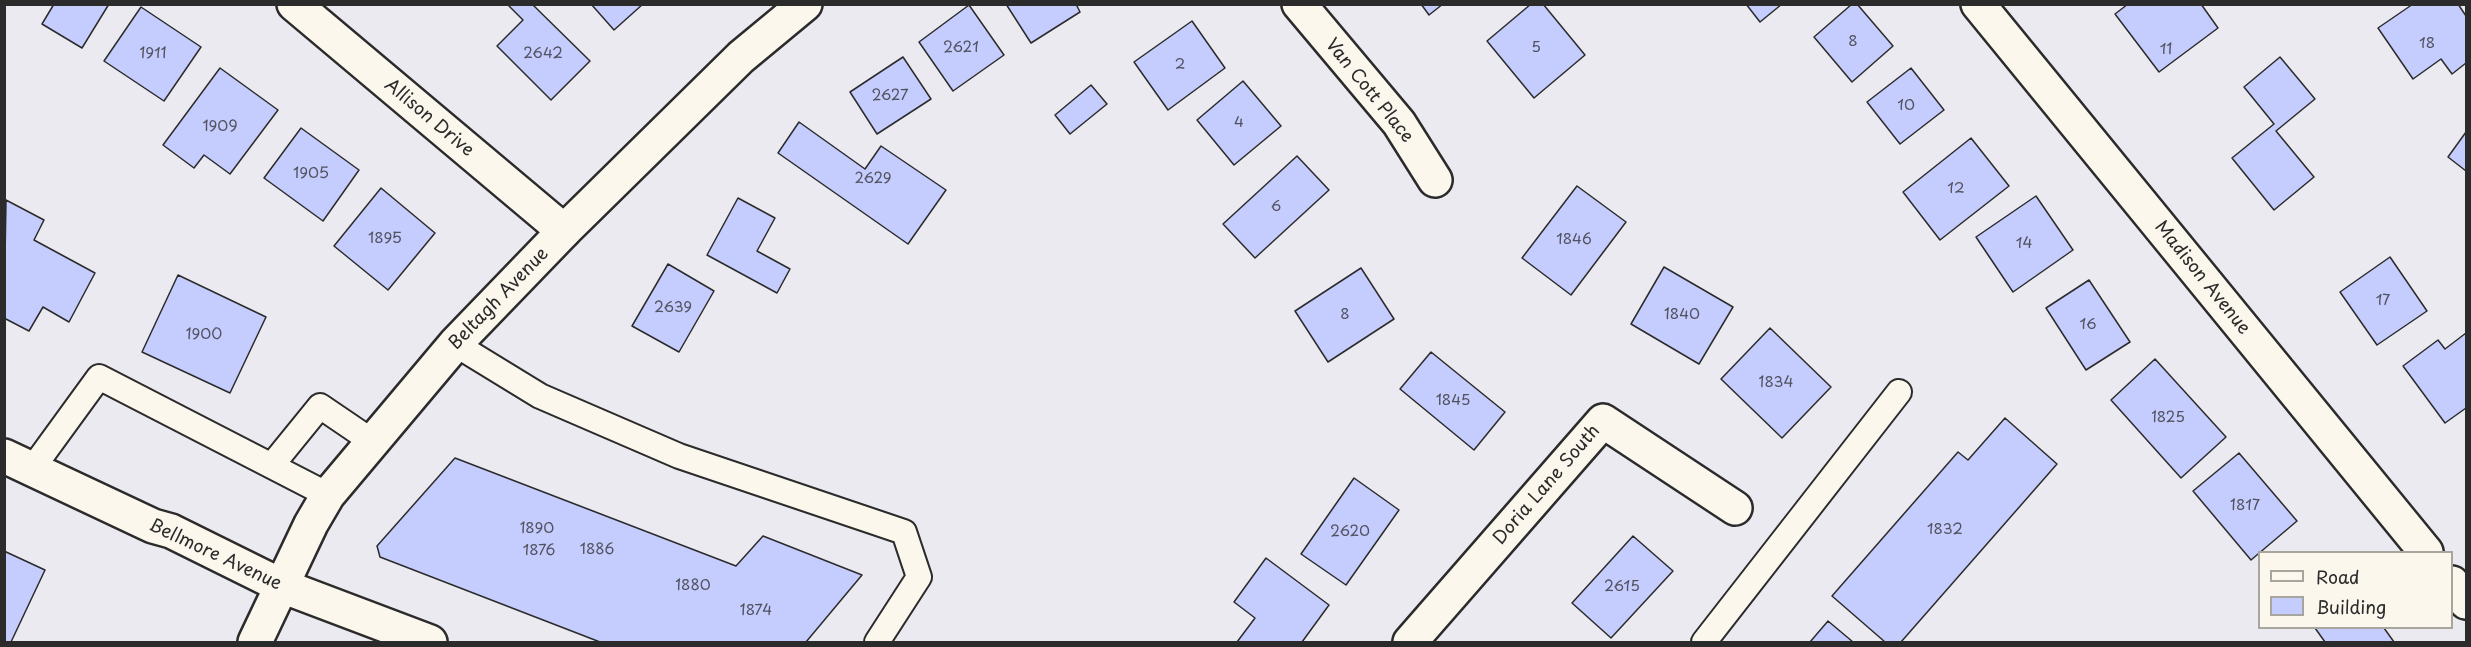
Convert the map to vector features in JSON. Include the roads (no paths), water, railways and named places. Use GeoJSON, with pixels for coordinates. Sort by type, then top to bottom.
{"type":"FeatureCollection","features":[{"type":"Feature","properties":{"kind":"street","name":"Allison Drive"},"geometry":{"type":"LineString","coordinates":[[294,4],[564,231]]}},
{"type":"Feature","properties":{"kind":"street","name":"Beltagh Avenue"},"geometry":{"type":"LineString","coordinates":[[255,642],[311,524],[328,495],[455,345],[564,231],[741,57],[805,4]]}},
{"type":"Feature","properties":{"kind":"street","name":"Van Cott Place"},"geometry":{"type":"LineString","coordinates":[[1299,4],[1399,123],[1435,180]]}},
{"type":"Feature","properties":{"kind":"street","name":"Madison Avenue"},"geometry":{"type":"LineString","coordinates":[[1978,4],[2425,551]]}},
{"type":"Feature","properties":{"kind":"street","name":"Doria Lane South"},"geometry":{"type":"LineString","coordinates":[[1410,642],[1603,421],[1735,508]]}},
{"type":"Feature","properties":{"kind":"street","name":"Bellmore Avenue"},"geometry":{"type":"LineString","coordinates":[[18,463],[153,526],[171,531],[282,586],[430,642]]}},
{"type":"Feature","properties":{"kind":"street"},"geometry":{"type":"LineString","coordinates":[[2453,586],[2466,602]]}},
{"type":"Feature","properties":{"kind":"lane"},"geometry":{"type":"LineString","coordinates":[[455,345],[540,396],[679,456],[904,532],[919,577],[877,642]]}},
{"type":"Feature","properties":{"kind":"lane"},"geometry":{"type":"LineString","coordinates":[[18,463],[99,377],[328,495]]}},
{"type":"Feature","properties":{"kind":"lane"},"geometry":{"type":"LineString","coordinates":[[1704,642],[1899,392]]}},
{"type":"Feature","properties":{"kind":"lane"},"geometry":{"type":"LineString","coordinates":[[272,465],[320,406],[373,442]]}}]}
